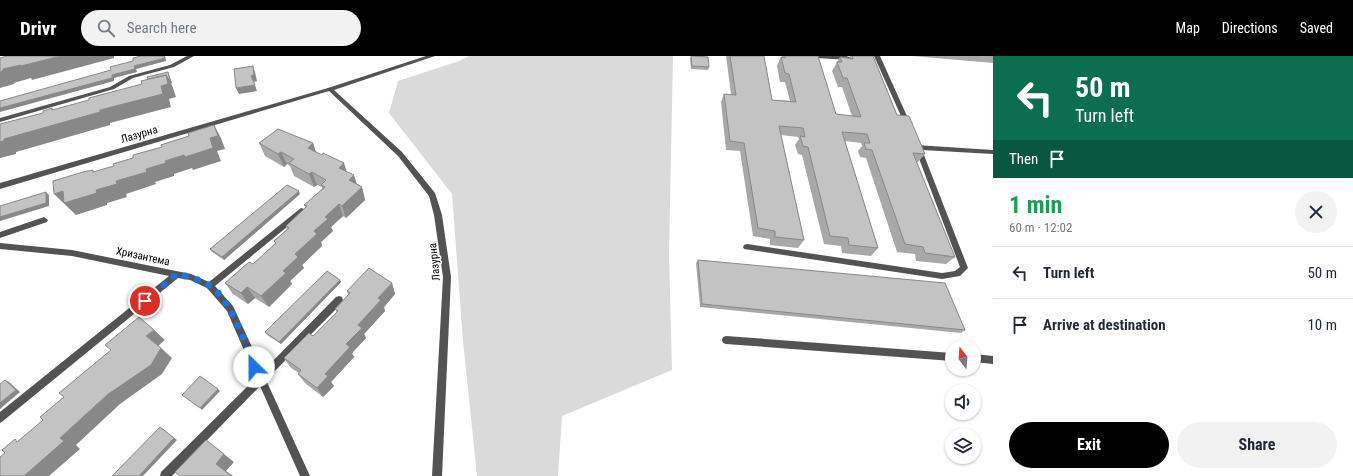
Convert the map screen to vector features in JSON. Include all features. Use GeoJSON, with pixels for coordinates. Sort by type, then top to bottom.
{"type":"FeatureCollection","features":[{"type":"Feature","properties":{"kind":"street"},"geometry":{"type":"LineString","coordinates":[[0,120],[112,88],[131,77],[172,66],[192,56]]}},
{"type":"Feature","properties":{"kind":"street","name":"Лазурна"},"geometry":{"type":"LineString","coordinates":[[0,186],[330,89],[432,56]]}},
{"type":"Feature","properties":{"kind":"street"},"geometry":{"type":"LineString","coordinates":[[817,56],[856,59]]}},
{"type":"Feature","properties":{"kind":"street"},"geometry":{"type":"LineString","coordinates":[[876,59],[911,132]]}},
{"type":"Feature","properties":{"kind":"street","name":"Лазурна"},"geometry":{"type":"LineString","coordinates":[[330,89],[400,154],[432,195],[438,215],[447,277],[437,476]]}},
{"type":"Feature","properties":{"kind":"street"},"geometry":{"type":"LineString","coordinates":[[747,247],[942,276],[957,274],[964,268],[916,143],[993,152]]}},
{"type":"Feature","properties":{"kind":"street"},"geometry":{"type":"LineString","coordinates":[[210,286],[300,211]]}},
{"type":"Feature","properties":{"kind":"street"},"geometry":{"type":"LineString","coordinates":[[0,235],[44,220]]}},
{"type":"Feature","properties":{"kind":"street","name":"Хризантема"},"geometry":{"type":"LineString","coordinates":[[0,246],[72,253],[191,277],[210,286],[230,309],[260,379],[305,476]]}},
{"type":"Feature","properties":{"kind":"street"},"geometry":{"type":"LineString","coordinates":[[0,418],[177,274]]}},
{"type":"Feature","properties":{"kind":"street"},"geometry":{"type":"LineString","coordinates":[[165,476],[339,300]]}},
{"type":"Feature","properties":{"kind":"street"},"geometry":{"type":"LineString","coordinates":[[726,340],[945,356]]}},
{"type":"Feature","properties":{"kind":"street"},"geometry":{"type":"LineString","coordinates":[[981,359],[993,360]]}},
{"type":"Feature","properties":{"kind":"shaded area"},"geometry":{"type":"Polygon","coordinates":[[[469,56],[673,56],[669,254],[672,370],[562,416],[558,476],[477,476],[463,341],[452,194],[389,113],[398,81],[459,61],[469,56]]]}},
{"type":"Feature","properties":{"kind":"building"},"geometry":{"type":"Polygon","coordinates":[[[7,56],[61,56],[3,69],[3,71],[0,72],[0,58],[7,56]]]}},
{"type":"Feature","properties":{"kind":"building"},"geometry":{"type":"Polygon","coordinates":[[[141,56],[164,56],[165,58],[134,66],[135,69],[112,75],[112,78],[0,108],[0,101],[111,70],[110,67],[133,61],[133,58],[141,56]]]}},
{"type":"Feature","properties":{"kind":"building"},"geometry":{"type":"Polygon","coordinates":[[[691,56],[708,57],[709,67],[692,66],[691,56]]]}},
{"type":"Feature","properties":{"kind":"building"},"geometry":{"type":"Polygon","coordinates":[[[730,56],[764,56],[772,100],[796,102],[789,74],[785,73],[781,57],[818,56],[836,114],[861,117],[847,78],[843,78],[837,62],[842,62],[840,57],[853,59],[852,56],[873,56],[897,115],[909,116],[925,154],[913,153],[955,257],[925,253],[923,247],[905,244],[872,150],[866,149],[864,143],[870,143],[867,134],[842,132],[878,248],[849,245],[848,238],[830,236],[808,147],[803,146],[800,136],[805,137],[803,128],[779,126],[804,240],[775,237],[775,231],[758,228],[744,143],[730,141],[724,94],[736,95],[730,56]]]}},
{"type":"Feature","properties":{"kind":"building"},"geometry":{"type":"Polygon","coordinates":[[[253,66],[254,75],[251,76],[255,85],[236,88],[234,69],[253,66]]]}},
{"type":"Feature","properties":{"kind":"building"},"geometry":{"type":"Polygon","coordinates":[[[168,72],[170,80],[166,75],[148,79],[147,77],[168,72]]]}},
{"type":"Feature","properties":{"kind":"building"},"geometry":{"type":"Polygon","coordinates":[[[166,75],[168,84],[161,86],[163,94],[100,110],[100,112],[4,139],[4,141],[0,142],[0,124],[43,113],[43,111],[52,108],[52,110],[89,100],[89,98],[142,84],[141,81],[166,75]]]}},
{"type":"Feature","properties":{"kind":"building"},"geometry":{"type":"Polygon","coordinates":[[[214,125],[218,136],[210,138],[213,148],[185,157],[184,155],[165,161],[166,163],[146,169],[147,172],[116,181],[117,184],[96,190],[97,193],[64,203],[63,191],[54,194],[53,181],[83,172],[93,170],[93,172],[114,166],[113,164],[133,158],[133,155],[162,147],[161,145],[189,136],[188,133],[214,125]]]}},
{"type":"Feature","properties":{"kind":"building"},"geometry":{"type":"Polygon","coordinates":[[[278,129],[313,143],[308,148],[344,163],[339,168],[354,175],[349,180],[362,187],[342,206],[339,204],[325,217],[328,219],[314,231],[317,234],[295,254],[298,257],[283,271],[286,273],[261,296],[247,287],[241,293],[225,283],[249,262],[253,264],[276,243],[274,241],[289,228],[286,226],[307,206],[304,205],[325,187],[321,185],[326,180],[312,172],[309,174],[289,163],[294,159],[281,152],[278,154],[259,143],[278,129]]]}},
{"type":"Feature","properties":{"kind":"building"},"geometry":{"type":"Polygon","coordinates":[[[287,185],[299,191],[222,257],[210,249],[287,185]]]}},
{"type":"Feature","properties":{"kind":"building"},"geometry":{"type":"Polygon","coordinates":[[[46,192],[46,203],[0,217],[0,206],[46,192]]]}},
{"type":"Feature","properties":{"kind":"building"},"geometry":{"type":"Polygon","coordinates":[[[698,260],[945,283],[965,330],[702,304],[698,260]]]}},
{"type":"Feature","properties":{"kind":"building"},"geometry":{"type":"Polygon","coordinates":[[[369,268],[392,283],[378,298],[381,300],[358,325],[362,328],[346,344],[350,347],[325,374],[328,376],[317,388],[298,374],[301,370],[284,358],[309,333],[313,336],[338,311],[335,309],[350,293],[347,291],[369,268]]]}},
{"type":"Feature","properties":{"kind":"building"},"geometry":{"type":"Polygon","coordinates":[[[327,271],[340,280],[279,342],[265,332],[327,271]]]}},
{"type":"Feature","properties":{"kind":"building"},"geometry":{"type":"Polygon","coordinates":[[[139,317],[154,330],[146,336],[161,348],[151,365],[107,395],[60,438],[64,441],[24,476],[0,476],[0,457],[5,453],[2,450],[15,439],[17,442],[43,420],[40,417],[64,397],[59,393],[111,350],[105,345],[139,317]]]}},
{"type":"Feature","properties":{"kind":"building"},"geometry":{"type":"Polygon","coordinates":[[[200,376],[218,389],[200,408],[182,395],[200,376]]]}},
{"type":"Feature","properties":{"kind":"building"},"geometry":{"type":"Polygon","coordinates":[[[5,380],[16,390],[0,403],[0,384],[5,380]]]}},
{"type":"Feature","properties":{"kind":"building"},"geometry":{"type":"Polygon","coordinates":[[[160,427],[174,438],[139,476],[112,476],[160,427]]]}},
{"type":"Feature","properties":{"kind":"building"},"geometry":{"type":"Polygon","coordinates":[[[206,440],[224,454],[216,464],[231,476],[180,476],[175,472],[206,440]]]}},
{"type":"Feature","properties":{"kind":"route"},"geometry":{"type":"LineString","coordinates":[[145,301],[177,274],[191,277],[210,286],[230,309],[254,367]]}}]}
